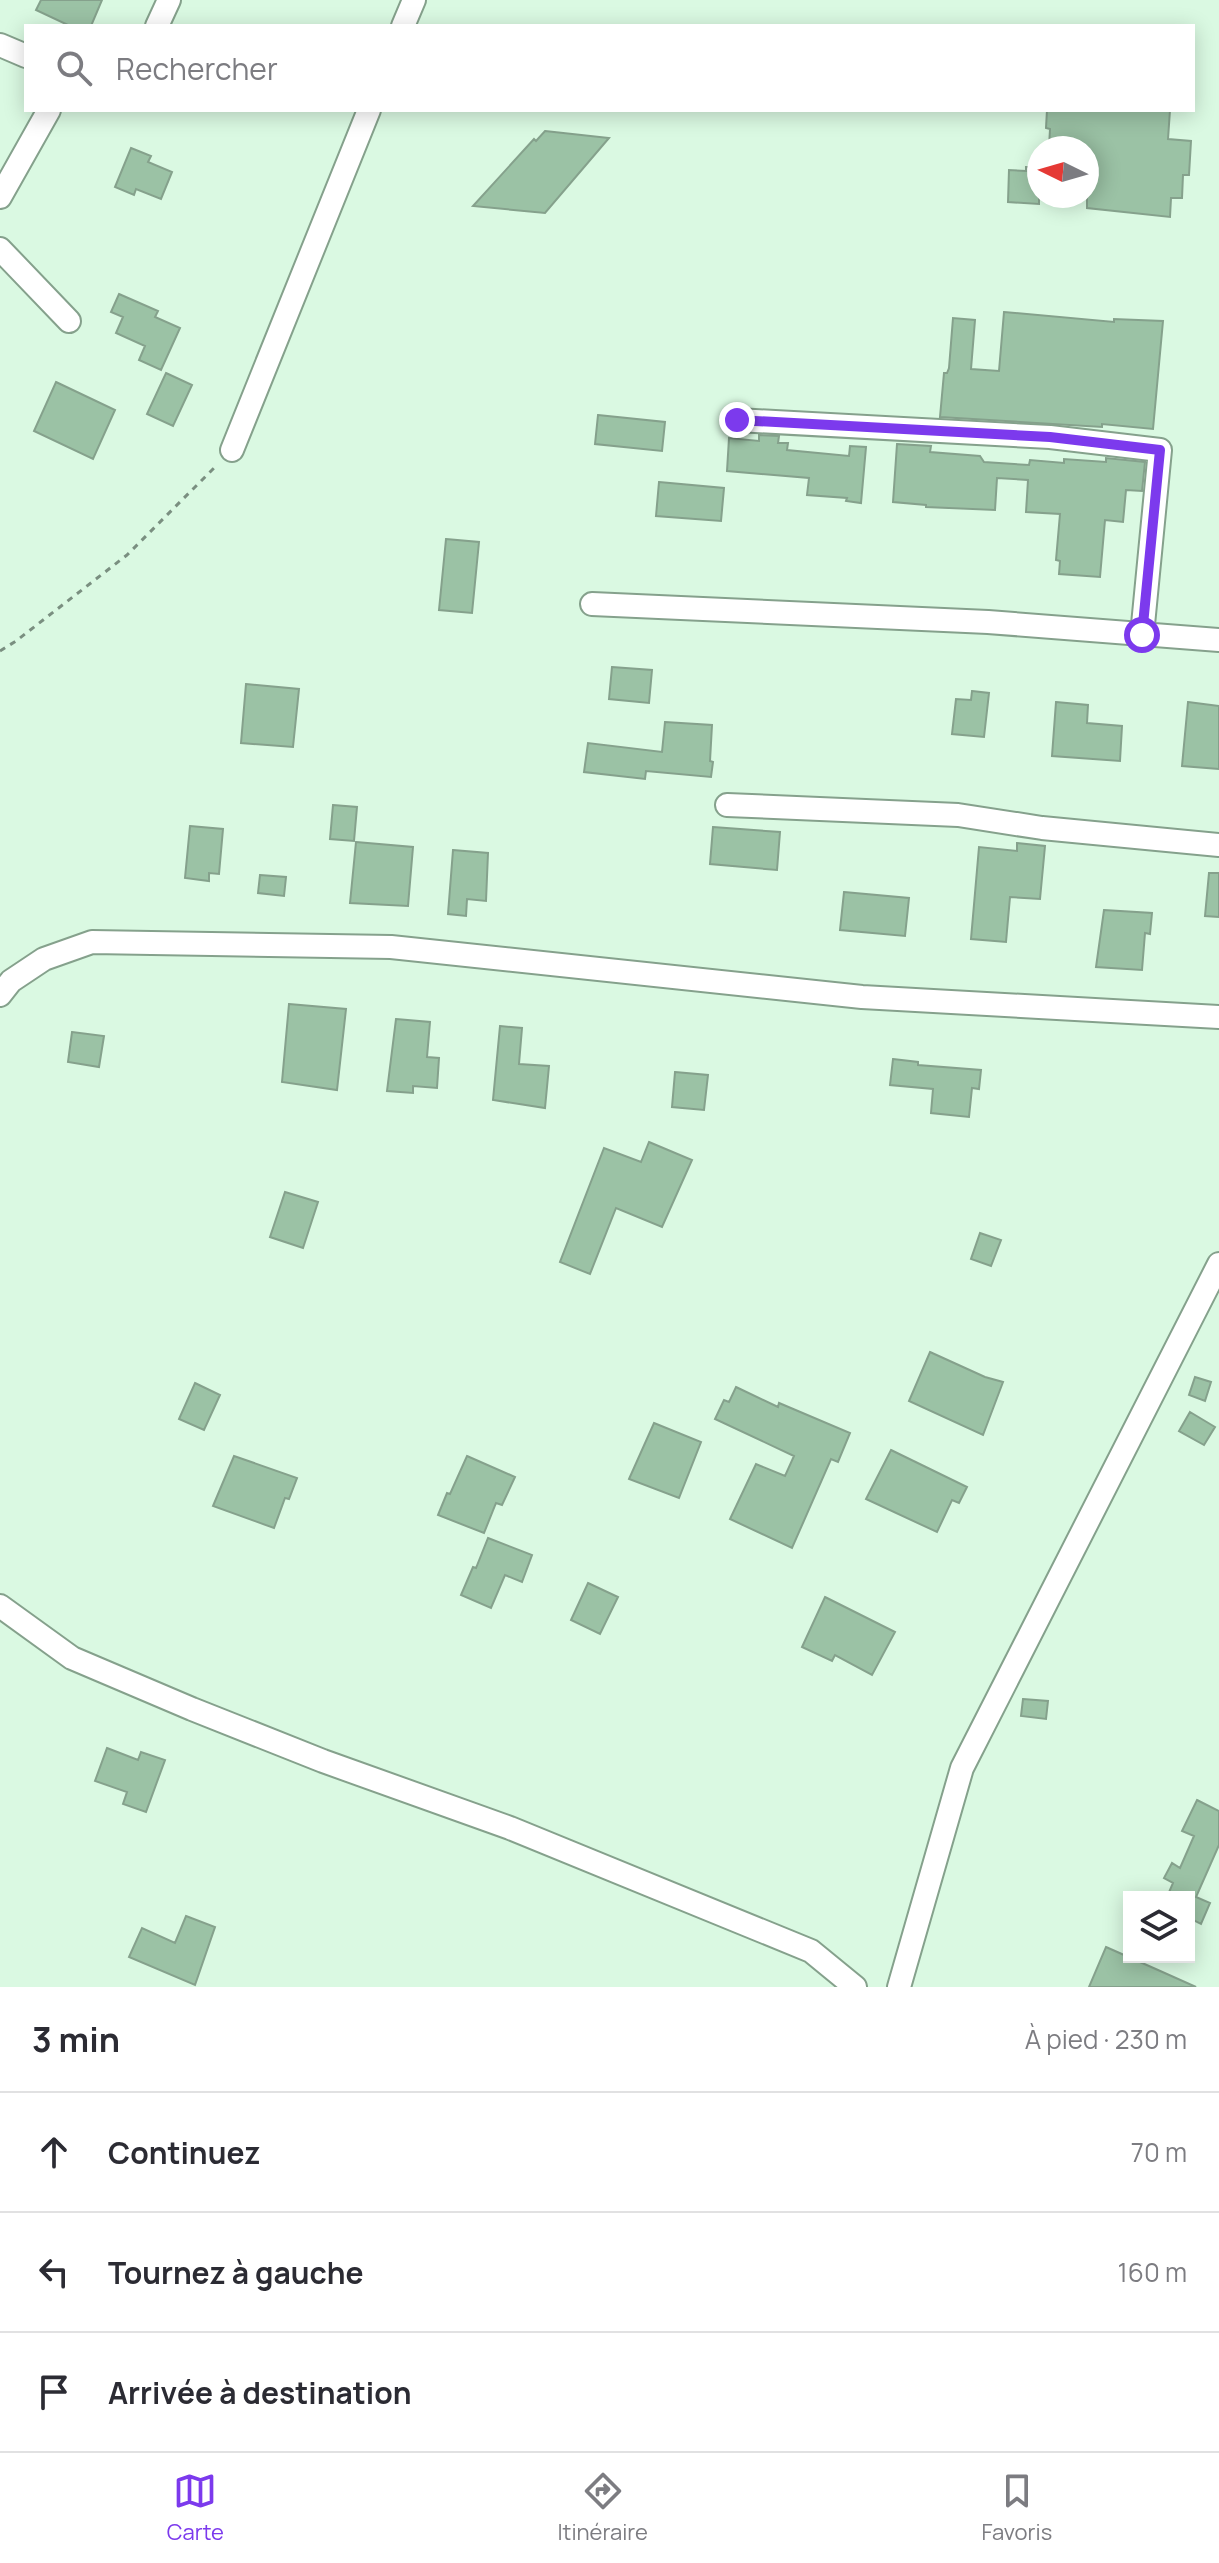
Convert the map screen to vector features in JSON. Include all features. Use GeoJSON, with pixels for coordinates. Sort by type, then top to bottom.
{"type":"FeatureCollection","features":[{"type":"Feature","properties":{"kind":"street"},"geometry":{"type":"LineString","coordinates":[[158,24],[169,0]]}},
{"type":"Feature","properties":{"kind":"street"},"geometry":{"type":"LineString","coordinates":[[404,24],[414,0]]}},
{"type":"Feature","properties":{"kind":"street"},"geometry":{"type":"LineString","coordinates":[[0,45],[24,55]]}},
{"type":"Feature","properties":{"kind":"street"},"geometry":{"type":"LineString","coordinates":[[0,197],[48,112]]}},
{"type":"Feature","properties":{"kind":"street"},"geometry":{"type":"LineString","coordinates":[[232,450],[368,112]]}},
{"type":"Feature","properties":{"kind":"street"},"geometry":{"type":"LineString","coordinates":[[0,249],[69,321]]}},
{"type":"Feature","properties":{"kind":"street"},"geometry":{"type":"LineString","coordinates":[[737,420],[1050,437],[1160,450],[1142,635]]}},
{"type":"Feature","properties":{"kind":"street"},"geometry":{"type":"LineString","coordinates":[[592,604],[988,622],[1219,640]]}},
{"type":"Feature","properties":{"kind":"street"},"geometry":{"type":"LineString","coordinates":[[727,805],[958,815],[1042,828],[1219,845]]}},
{"type":"Feature","properties":{"kind":"street"},"geometry":{"type":"LineString","coordinates":[[0,995],[11,981],[44,959],[92,942],[375,946],[862,997],[1219,1017]]}},
{"type":"Feature","properties":{"kind":"street"},"geometry":{"type":"LineString","coordinates":[[899,1987],[962,1768],[1219,1264]]}},
{"type":"Feature","properties":{"kind":"street"},"geometry":{"type":"LineString","coordinates":[[0,1606],[72,1658],[323,1761],[510,1828],[811,1951],[855,1987]]}},
{"type":"Feature","properties":{"kind":"path"},"geometry":{"type":"LineString","coordinates":[[0,651],[127,555],[232,450]]}},
{"type":"Feature","properties":{"kind":"building"},"geometry":{"type":"Polygon","coordinates":[[[41,0],[102,0],[92,24],[66,24],[36,10],[41,0]]]}},
{"type":"Feature","properties":{"kind":"building"},"geometry":{"type":"Polygon","coordinates":[[[1047,112],[1170,112],[1168,139],[1191,141],[1189,175],[1183,175],[1182,198],[1171,198],[1170,217],[1087,208],[1099,208],[1099,136],[1050,136],[1050,129],[1046,128],[1047,112]]]}},
{"type":"Feature","properties":{"kind":"building"},"geometry":{"type":"Polygon","coordinates":[[[545,131],[609,138],[545,213],[473,206],[534,139],[536,141],[545,131]]]}},
{"type":"Feature","properties":{"kind":"building"},"geometry":{"type":"Polygon","coordinates":[[[131,148],[151,156],[148,162],[172,172],[161,199],[136,189],[134,195],[115,187],[131,148]]]}},
{"type":"Feature","properties":{"kind":"building"},"geometry":{"type":"Polygon","coordinates":[[[1027,167],[1027,203],[1008,202],[1009,170],[1026,171],[1027,167]]]}},
{"type":"Feature","properties":{"kind":"building"},"geometry":{"type":"Polygon","coordinates":[[[119,294],[158,311],[155,317],[180,328],[161,370],[139,360],[145,346],[116,333],[123,317],[111,312],[119,294]]]}},
{"type":"Feature","properties":{"kind":"building"},"geometry":{"type":"Polygon","coordinates":[[[1004,312],[1114,322],[1114,319],[1163,321],[1153,429],[940,417],[944,373],[949,368],[953,318],[975,320],[971,369],[999,371],[1004,312]]]}},
{"type":"Feature","properties":{"kind":"building"},"geometry":{"type":"Polygon","coordinates":[[[166,373],[192,385],[173,426],[147,414],[166,373]]]}},
{"type":"Feature","properties":{"kind":"building"},"geometry":{"type":"Polygon","coordinates":[[[56,382],[115,410],[93,459],[34,431],[56,382]]]}},
{"type":"Feature","properties":{"kind":"building"},"geometry":{"type":"Polygon","coordinates":[[[598,415],[665,422],[662,451],[595,444],[598,415]]]}},
{"type":"Feature","properties":{"kind":"building"},"geometry":{"type":"Polygon","coordinates":[[[759,435],[779,436],[778,443],[788,443],[787,450],[849,456],[850,446],[866,447],[861,503],[846,501],[847,498],[807,495],[809,478],[727,471],[729,438],[759,441],[759,435]]]}},
{"type":"Feature","properties":{"kind":"building"},"geometry":{"type":"Polygon","coordinates":[[[897,444],[931,446],[930,452],[980,456],[984,462],[1029,465],[1030,460],[1106,462],[1106,458],[1145,462],[1142,491],[1126,490],[1123,522],[1105,520],[1100,577],[1059,574],[1060,561],[1056,560],[1060,514],[1026,512],[1028,480],[997,478],[995,510],[926,507],[893,502],[897,444]]]}},
{"type":"Feature","properties":{"kind":"building"},"geometry":{"type":"Polygon","coordinates":[[[659,482],[724,488],[721,521],[656,516],[659,482]]]}},
{"type":"Feature","properties":{"kind":"building"},"geometry":{"type":"Polygon","coordinates":[[[446,539],[479,542],[472,613],[439,610],[446,539]]]}},
{"type":"Feature","properties":{"kind":"building"},"geometry":{"type":"Polygon","coordinates":[[[612,667],[652,670],[649,703],[609,699],[612,667]]]}},
{"type":"Feature","properties":{"kind":"building"},"geometry":{"type":"Polygon","coordinates":[[[246,684],[299,689],[293,747],[241,743],[246,684]]]}},
{"type":"Feature","properties":{"kind":"building"},"geometry":{"type":"Polygon","coordinates":[[[972,691],[989,693],[984,737],[952,734],[956,699],[971,700],[972,691]]]}},
{"type":"Feature","properties":{"kind":"building"},"geometry":{"type":"Polygon","coordinates":[[[1056,702],[1088,705],[1087,723],[1122,726],[1120,761],[1052,756],[1056,702]]]}},
{"type":"Feature","properties":{"kind":"building"},"geometry":{"type":"Polygon","coordinates":[[[1188,702],[1219,706],[1219,769],[1182,766],[1188,702]]]}},
{"type":"Feature","properties":{"kind":"building"},"geometry":{"type":"Polygon","coordinates":[[[665,722],[712,725],[711,777],[646,771],[645,779],[584,772],[588,743],[662,752],[665,722]]]}},
{"type":"Feature","properties":{"kind":"building"},"geometry":{"type":"Polygon","coordinates":[[[333,805],[357,807],[354,841],[330,839],[333,805]]]}},
{"type":"Feature","properties":{"kind":"building"},"geometry":{"type":"Polygon","coordinates":[[[190,826],[223,829],[219,874],[209,873],[209,881],[185,878],[190,826]]]}},
{"type":"Feature","properties":{"kind":"building"},"geometry":{"type":"Polygon","coordinates":[[[713,827],[780,832],[777,870],[710,864],[713,827]]]}},
{"type":"Feature","properties":{"kind":"building"},"geometry":{"type":"Polygon","coordinates":[[[356,842],[413,847],[408,906],[350,903],[356,842]]]}},
{"type":"Feature","properties":{"kind":"building"},"geometry":{"type":"Polygon","coordinates":[[[1017,843],[1045,846],[1040,899],[1010,897],[1006,942],[971,939],[979,847],[1017,851],[1017,843]]]}},
{"type":"Feature","properties":{"kind":"building"},"geometry":{"type":"Polygon","coordinates":[[[453,850],[488,853],[486,901],[467,899],[466,916],[448,914],[453,850]]]}},
{"type":"Feature","properties":{"kind":"building"},"geometry":{"type":"Polygon","coordinates":[[[1209,873],[1219,873],[1219,917],[1205,916],[1209,873]]]}},
{"type":"Feature","properties":{"kind":"building"},"geometry":{"type":"Polygon","coordinates":[[[260,875],[286,877],[284,896],[258,893],[260,875]]]}},
{"type":"Feature","properties":{"kind":"building"},"geometry":{"type":"Polygon","coordinates":[[[844,892],[909,898],[905,936],[840,930],[844,892]]]}},
{"type":"Feature","properties":{"kind":"building"},"geometry":{"type":"Polygon","coordinates":[[[1104,910],[1152,913],[1150,934],[1145,933],[1142,970],[1096,967],[1104,910]]]}},
{"type":"Feature","properties":{"kind":"building"},"geometry":{"type":"Polygon","coordinates":[[[289,1004],[346,1009],[337,1090],[282,1082],[289,1004]]]}},
{"type":"Feature","properties":{"kind":"building"},"geometry":{"type":"Polygon","coordinates":[[[396,1019],[430,1022],[427,1057],[439,1058],[437,1088],[413,1086],[413,1093],[387,1091],[396,1019]]]}},
{"type":"Feature","properties":{"kind":"building"},"geometry":{"type":"Polygon","coordinates":[[[500,1026],[522,1028],[519,1064],[549,1066],[545,1108],[493,1100],[500,1026]]]}},
{"type":"Feature","properties":{"kind":"building"},"geometry":{"type":"Polygon","coordinates":[[[72,1032],[104,1036],[99,1067],[68,1062],[72,1032]]]}},
{"type":"Feature","properties":{"kind":"building"},"geometry":{"type":"Polygon","coordinates":[[[893,1059],[918,1062],[918,1065],[981,1070],[979,1089],[972,1088],[969,1117],[931,1113],[933,1089],[890,1085],[893,1059]]]}},
{"type":"Feature","properties":{"kind":"building"},"geometry":{"type":"Polygon","coordinates":[[[675,1072],[708,1075],[704,1110],[672,1107],[675,1072]]]}},
{"type":"Feature","properties":{"kind":"building"},"geometry":{"type":"Polygon","coordinates":[[[649,1142],[692,1160],[662,1227],[616,1208],[590,1274],[560,1262],[604,1148],[641,1162],[649,1142]]]}},
{"type":"Feature","properties":{"kind":"building"},"geometry":{"type":"Polygon","coordinates":[[[285,1192],[318,1202],[303,1248],[270,1237],[285,1192]]]}},
{"type":"Feature","properties":{"kind":"building"},"geometry":{"type":"Polygon","coordinates":[[[980,1233],[1001,1240],[991,1266],[971,1259],[980,1233]]]}},
{"type":"Feature","properties":{"kind":"building"},"geometry":{"type":"Polygon","coordinates":[[[930,1352],[1003,1382],[983,1435],[909,1401],[930,1352]]]}},
{"type":"Feature","properties":{"kind":"building"},"geometry":{"type":"Polygon","coordinates":[[[1195,1377],[1211,1382],[1205,1401],[1189,1395],[1195,1377]]]}},
{"type":"Feature","properties":{"kind":"building"},"geometry":{"type":"Polygon","coordinates":[[[195,1383],[220,1395],[204,1430],[179,1419],[195,1383]]]}},
{"type":"Feature","properties":{"kind":"building"},"geometry":{"type":"Polygon","coordinates":[[[736,1387],[778,1407],[779,1403],[850,1433],[838,1462],[831,1459],[792,1548],[730,1519],[756,1464],[785,1476],[794,1456],[715,1419],[724,1400],[729,1402],[736,1387]]]}},
{"type":"Feature","properties":{"kind":"building"},"geometry":{"type":"Polygon","coordinates":[[[1190,1412],[1215,1427],[1204,1445],[1179,1431],[1190,1412]]]}},
{"type":"Feature","properties":{"kind":"building"},"geometry":{"type":"Polygon","coordinates":[[[654,1423],[701,1442],[679,1498],[629,1479],[654,1423]]]}},
{"type":"Feature","properties":{"kind":"building"},"geometry":{"type":"Polygon","coordinates":[[[891,1450],[967,1487],[959,1503],[952,1500],[937,1532],[866,1499],[891,1450]]]}},
{"type":"Feature","properties":{"kind":"building"},"geometry":{"type":"Polygon","coordinates":[[[234,1456],[297,1478],[289,1499],[285,1498],[274,1528],[213,1506],[234,1456]]]}},
{"type":"Feature","properties":{"kind":"building"},"geometry":{"type":"Polygon","coordinates":[[[467,1456],[515,1477],[502,1505],[496,1503],[484,1533],[438,1515],[467,1456]]]}},
{"type":"Feature","properties":{"kind":"building"},"geometry":{"type":"Polygon","coordinates":[[[488,1538],[532,1555],[522,1582],[505,1575],[491,1608],[461,1595],[488,1538]]]}},
{"type":"Feature","properties":{"kind":"building"},"geometry":{"type":"Polygon","coordinates":[[[588,1583],[618,1597],[600,1634],[571,1620],[588,1583]]]}},
{"type":"Feature","properties":{"kind":"building"},"geometry":{"type":"Polygon","coordinates":[[[825,1597],[895,1632],[872,1675],[835,1655],[832,1661],[802,1647],[825,1597]]]}},
{"type":"Feature","properties":{"kind":"building"},"geometry":{"type":"Polygon","coordinates":[[[1023,1699],[1048,1701],[1046,1719],[1021,1716],[1023,1699]]]}},
{"type":"Feature","properties":{"kind":"building"},"geometry":{"type":"Polygon","coordinates":[[[107,1748],[138,1760],[141,1752],[165,1760],[146,1812],[123,1804],[127,1792],[95,1781],[107,1748]]]}},
{"type":"Feature","properties":{"kind":"building"},"geometry":{"type":"Polygon","coordinates":[[[1197,1800],[1219,1811],[1219,1845],[1196,1897],[1210,1903],[1201,1924],[1195,1921],[1195,1891],[1170,1891],[1173,1883],[1164,1878],[1172,1863],[1180,1868],[1194,1836],[1182,1831],[1197,1800]]]}},
{"type":"Feature","properties":{"kind":"building"},"geometry":{"type":"Polygon","coordinates":[[[186,1916],[215,1927],[195,1985],[129,1957],[142,1928],[175,1943],[186,1916]]]}},
{"type":"Feature","properties":{"kind":"building"},"geometry":{"type":"Polygon","coordinates":[[[1106,1947],[1123,1955],[1123,1963],[1142,1963],[1196,1987],[1089,1987],[1106,1947]]]}},
{"type":"Feature","properties":{"kind":"route"},"geometry":{"type":"LineString","coordinates":[[737,420],[1050,437],[1160,450],[1142,635]]}}]}
